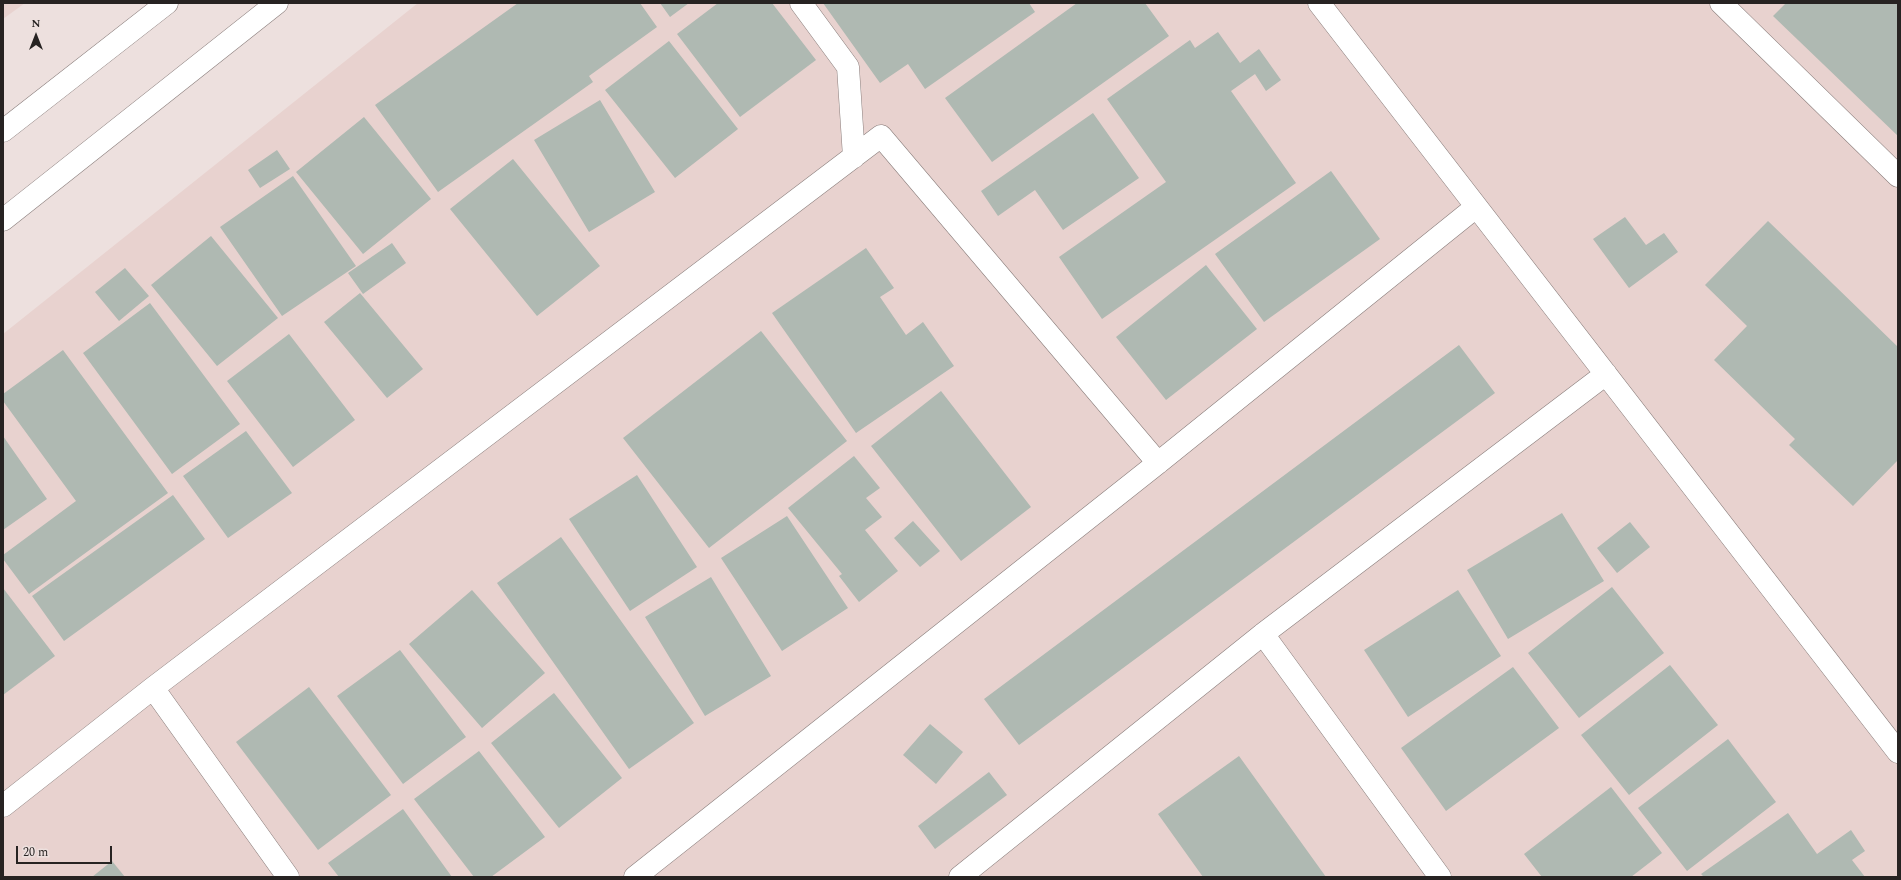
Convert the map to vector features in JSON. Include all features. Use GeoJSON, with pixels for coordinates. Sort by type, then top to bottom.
{"type":"FeatureCollection","features":[{"type":"Feature","properties":{"kind":"street"},"geometry":{"type":"LineString","coordinates":[[3,131],[167,3]]}},
{"type":"Feature","properties":{"kind":"street"},"geometry":{"type":"LineString","coordinates":[[3,220],[277,3]]}},
{"type":"Feature","properties":{"kind":"street"},"geometry":{"type":"LineString","coordinates":[[802,3],[848,67],[854,157]]}},
{"type":"Feature","properties":{"kind":"street"},"geometry":{"type":"LineString","coordinates":[[1318,3],[1898,752]]}},
{"type":"Feature","properties":{"kind":"street"},"geometry":{"type":"LineString","coordinates":[[1721,3],[1898,176]]}},
{"type":"Feature","properties":{"kind":"street"},"geometry":{"type":"LineString","coordinates":[[3,806],[153,688],[881,136],[1158,463]]}},
{"type":"Feature","properties":{"kind":"street"},"geometry":{"type":"LineString","coordinates":[[1456,222],[1461,187]]}},
{"type":"Feature","properties":{"kind":"street"},"geometry":{"type":"LineString","coordinates":[[635,877],[1158,463],[1476,206]]}},
{"type":"Feature","properties":{"kind":"street"},"geometry":{"type":"LineString","coordinates":[[960,877],[1263,634],[1606,374]]}},
{"type":"Feature","properties":{"kind":"street"},"geometry":{"type":"LineString","coordinates":[[1263,634],[1440,877]]}},
{"type":"Feature","properties":{"kind":"street"},"geometry":{"type":"LineString","coordinates":[[153,688],[288,877]]}},
{"type":"Feature","properties":{"kind":"shaded area"},"geometry":{"type":"Polygon","coordinates":[[[3,3],[25,3],[3,19],[3,3]]]}},
{"type":"Feature","properties":{"kind":"shaded area"},"geometry":{"type":"Polygon","coordinates":[[[418,3],[1898,3],[1898,877],[3,877],[3,334],[418,3]]]}},
{"type":"Feature","properties":{"kind":"building"},"geometry":{"type":"Polygon","coordinates":[[[518,3],[640,3],[657,27],[589,76],[593,82],[438,192],[375,105],[518,3]]]}},
{"type":"Feature","properties":{"kind":"building"},"geometry":{"type":"Polygon","coordinates":[[[660,3],[689,3],[670,17],[660,3]]]}},
{"type":"Feature","properties":{"kind":"building"},"geometry":{"type":"Polygon","coordinates":[[[718,3],[772,3],[816,60],[740,117],[677,34],[718,3]]]}},
{"type":"Feature","properties":{"kind":"building"},"geometry":{"type":"Polygon","coordinates":[[[823,3],[1029,3],[1035,12],[925,89],[908,64],[880,83],[823,3]]]}},
{"type":"Feature","properties":{"kind":"building"},"geometry":{"type":"Polygon","coordinates":[[[1077,3],[1145,3],[1169,36],[992,162],[945,98],[1077,3]]]}},
{"type":"Feature","properties":{"kind":"building"},"geometry":{"type":"Polygon","coordinates":[[[1786,3],[1898,3],[1898,136],[1773,16],[1786,3]]]}},
{"type":"Feature","properties":{"kind":"building"},"geometry":{"type":"Polygon","coordinates":[[[1218,32],[1240,63],[1259,49],[1281,80],[1266,91],[1255,74],[1231,91],[1296,183],[1102,319],[1059,257],[1166,182],[1107,99],[1190,40],[1195,48],[1218,32]]]}},
{"type":"Feature","properties":{"kind":"building"},"geometry":{"type":"Polygon","coordinates":[[[669,41],[738,129],[675,178],[605,90],[669,41]]]}},
{"type":"Feature","properties":{"kind":"building"},"geometry":{"type":"Polygon","coordinates":[[[600,100],[655,192],[589,232],[534,140],[600,100]]]}},
{"type":"Feature","properties":{"kind":"building"},"geometry":{"type":"Polygon","coordinates":[[[1093,113],[1139,178],[1063,230],[1035,190],[998,216],[981,191],[1093,113]]]}},
{"type":"Feature","properties":{"kind":"building"},"geometry":{"type":"Polygon","coordinates":[[[364,117],[431,199],[363,254],[296,172],[364,117]]]}},
{"type":"Feature","properties":{"kind":"building"},"geometry":{"type":"Polygon","coordinates":[[[277,150],[290,169],[260,188],[248,170],[277,150]]]}},
{"type":"Feature","properties":{"kind":"building"},"geometry":{"type":"Polygon","coordinates":[[[513,159],[600,266],[537,316],[450,209],[513,159]]]}},
{"type":"Feature","properties":{"kind":"building"},"geometry":{"type":"Polygon","coordinates":[[[1331,171],[1380,239],[1264,322],[1215,254],[1331,171]]]}},
{"type":"Feature","properties":{"kind":"building"},"geometry":{"type":"Polygon","coordinates":[[[293,176],[356,266],[282,316],[220,227],[293,176]]]}},
{"type":"Feature","properties":{"kind":"building"},"geometry":{"type":"Polygon","coordinates":[[[1625,217],[1646,245],[1664,233],[1678,252],[1629,288],[1593,239],[1625,217]]]}},
{"type":"Feature","properties":{"kind":"building"},"geometry":{"type":"Polygon","coordinates":[[[1768,221],[1898,347],[1898,460],[1853,506],[1789,445],[1795,439],[1714,360],[1747,326],[1705,285],[1768,221]]]}},
{"type":"Feature","properties":{"kind":"building"},"geometry":{"type":"Polygon","coordinates":[[[211,236],[278,318],[217,366],[151,285],[211,236]]]}},
{"type":"Feature","properties":{"kind":"building"},"geometry":{"type":"Polygon","coordinates":[[[392,243],[406,263],[363,294],[348,273],[392,243]]]}},
{"type":"Feature","properties":{"kind":"building"},"geometry":{"type":"Polygon","coordinates":[[[866,248],[894,288],[880,297],[906,335],[923,322],[954,366],[856,433],[772,313],[866,248]]]}},
{"type":"Feature","properties":{"kind":"building"},"geometry":{"type":"Polygon","coordinates":[[[1206,265],[1257,329],[1166,400],[1116,337],[1206,265]]]}},
{"type":"Feature","properties":{"kind":"building"},"geometry":{"type":"Polygon","coordinates":[[[125,268],[149,296],[119,321],[95,292],[125,268]]]}},
{"type":"Feature","properties":{"kind":"building"},"geometry":{"type":"Polygon","coordinates":[[[360,293],[423,369],[387,398],[324,322],[360,293]]]}},
{"type":"Feature","properties":{"kind":"building"},"geometry":{"type":"Polygon","coordinates":[[[150,303],[240,424],[172,474],[83,353],[150,303]]]}},
{"type":"Feature","properties":{"kind":"building"},"geometry":{"type":"Polygon","coordinates":[[[761,331],[847,441],[709,548],[623,438],[761,331]]]}},
{"type":"Feature","properties":{"kind":"building"},"geometry":{"type":"Polygon","coordinates":[[[289,334],[355,420],[293,467],[227,381],[289,334]]]}},
{"type":"Feature","properties":{"kind":"building"},"geometry":{"type":"Polygon","coordinates":[[[1459,345],[1495,393],[1019,745],[984,699],[1459,345]]]}},
{"type":"Feature","properties":{"kind":"building"},"geometry":{"type":"Polygon","coordinates":[[[63,350],[168,493],[29,594],[3,559],[3,555],[76,501],[3,401],[3,394],[63,350]]]}},
{"type":"Feature","properties":{"kind":"building"},"geometry":{"type":"Polygon","coordinates":[[[941,391],[1031,507],[961,561],[871,446],[941,391]]]}},
{"type":"Feature","properties":{"kind":"building"},"geometry":{"type":"Polygon","coordinates":[[[246,431],[292,493],[228,538],[183,476],[246,431]]]}},
{"type":"Feature","properties":{"kind":"building"},"geometry":{"type":"Polygon","coordinates":[[[3,436],[47,499],[3,530],[3,436]]]}},
{"type":"Feature","properties":{"kind":"building"},"geometry":{"type":"Polygon","coordinates":[[[854,456],[880,488],[866,498],[882,517],[865,530],[898,571],[859,602],[839,576],[842,574],[788,508],[854,456]]]}},
{"type":"Feature","properties":{"kind":"building"},"geometry":{"type":"Polygon","coordinates":[[[637,475],[697,567],[630,611],[569,519],[637,475]]]}},
{"type":"Feature","properties":{"kind":"building"},"geometry":{"type":"Polygon","coordinates":[[[173,495],[205,539],[64,641],[32,596],[173,495]]]}},
{"type":"Feature","properties":{"kind":"building"},"geometry":{"type":"Polygon","coordinates":[[[1562,513],[1604,581],[1508,639],[1467,570],[1562,513]]]}},
{"type":"Feature","properties":{"kind":"building"},"geometry":{"type":"Polygon","coordinates":[[[787,516],[848,608],[782,651],[721,558],[787,516]]]}},
{"type":"Feature","properties":{"kind":"building"},"geometry":{"type":"Polygon","coordinates":[[[913,521],[940,551],[920,567],[894,538],[913,521]]]}},
{"type":"Feature","properties":{"kind":"building"},"geometry":{"type":"Polygon","coordinates":[[[1630,522],[1650,547],[1617,573],[1597,548],[1630,522]]]}},
{"type":"Feature","properties":{"kind":"building"},"geometry":{"type":"Polygon","coordinates":[[[561,537],[694,723],[629,769],[497,583],[561,537]]]}},
{"type":"Feature","properties":{"kind":"building"},"geometry":{"type":"Polygon","coordinates":[[[711,577],[771,676],[705,716],[645,617],[711,577]]]}},
{"type":"Feature","properties":{"kind":"building"},"geometry":{"type":"Polygon","coordinates":[[[1612,587],[1664,653],[1579,718],[1528,653],[1612,587]]]}},
{"type":"Feature","properties":{"kind":"building"},"geometry":{"type":"Polygon","coordinates":[[[3,588],[55,656],[3,695],[3,588]]]}},
{"type":"Feature","properties":{"kind":"building"},"geometry":{"type":"Polygon","coordinates":[[[472,590],[545,673],[482,728],[409,644],[472,590]]]}},
{"type":"Feature","properties":{"kind":"building"},"geometry":{"type":"Polygon","coordinates":[[[1458,590],[1501,656],[1408,717],[1364,650],[1458,590]]]}},
{"type":"Feature","properties":{"kind":"building"},"geometry":{"type":"Polygon","coordinates":[[[400,650],[466,737],[403,784],[337,696],[400,650]]]}},
{"type":"Feature","properties":{"kind":"building"},"geometry":{"type":"Polygon","coordinates":[[[1670,665],[1718,725],[1629,795],[1581,735],[1670,665]]]}},
{"type":"Feature","properties":{"kind":"building"},"geometry":{"type":"Polygon","coordinates":[[[1513,667],[1559,728],[1446,811],[1401,748],[1513,667]]]}},
{"type":"Feature","properties":{"kind":"building"},"geometry":{"type":"Polygon","coordinates":[[[309,687],[391,795],[318,850],[236,742],[309,687]]]}},
{"type":"Feature","properties":{"kind":"building"},"geometry":{"type":"Polygon","coordinates":[[[554,693],[622,778],[559,828],[491,743],[554,693]]]}},
{"type":"Feature","properties":{"kind":"building"},"geometry":{"type":"Polygon","coordinates":[[[930,724],[963,752],[936,784],[903,755],[930,724]]]}},
{"type":"Feature","properties":{"kind":"building"},"geometry":{"type":"Polygon","coordinates":[[[1728,739],[1776,802],[1687,871],[1638,808],[1728,739]]]}},
{"type":"Feature","properties":{"kind":"building"},"geometry":{"type":"Polygon","coordinates":[[[479,751],[545,837],[491,877],[474,877],[414,799],[479,751]]]}},
{"type":"Feature","properties":{"kind":"building"},"geometry":{"type":"Polygon","coordinates":[[[1239,756],[1326,877],[1203,877],[1158,814],[1239,756]]]}},
{"type":"Feature","properties":{"kind":"building"},"geometry":{"type":"Polygon","coordinates":[[[989,772],[1007,795],[935,849],[918,826],[989,772]]]}},
{"type":"Feature","properties":{"kind":"building"},"geometry":{"type":"Polygon","coordinates":[[[1611,787],[1662,853],[1631,877],[1542,877],[1524,854],[1611,787]]]}},
{"type":"Feature","properties":{"kind":"building"},"geometry":{"type":"Polygon","coordinates":[[[403,809],[452,877],[339,877],[328,863],[403,809]]]}},
{"type":"Feature","properties":{"kind":"building"},"geometry":{"type":"Polygon","coordinates":[[[1788,813],[1817,854],[1851,830],[1865,851],[1852,860],[1865,877],[1704,877],[1701,874],[1788,813]]]}},
{"type":"Feature","properties":{"kind":"building"},"geometry":{"type":"Polygon","coordinates":[[[112,861],[125,877],[92,877],[112,861]]]}}]}
